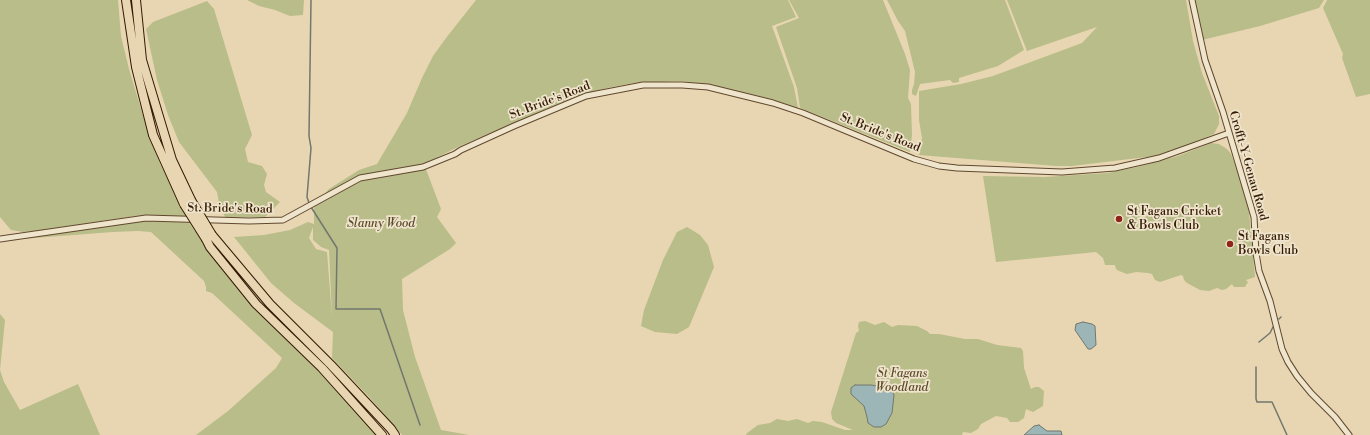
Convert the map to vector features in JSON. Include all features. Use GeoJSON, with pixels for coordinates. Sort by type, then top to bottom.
{"type":"FeatureCollection","features":[{"type":"Feature","properties":{"kind":"highway"},"geometry":{"type":"LineString","coordinates":[[126,0],[136,68],[153,135],[187,202],[209,237],[270,304],[331,365],[395,435]]}},
{"type":"Feature","properties":{"kind":"highway"},"geometry":{"type":"LineString","coordinates":[[136,0],[142,60],[172,160],[187,202]]}},
{"type":"Feature","properties":{"kind":"highway"},"geometry":{"type":"LineString","coordinates":[[209,237],[210,247],[256,304],[322,368],[382,435]]}},
{"type":"Feature","properties":{"kind":"street","name":"Crofft-Y-Genau Road"},"geometry":{"type":"LineString","coordinates":[[1192,0],[1202,51],[1229,133],[1254,217],[1259,271],[1270,301],[1284,354],[1301,382],[1335,417],[1349,435]]}},
{"type":"Feature","properties":{"kind":"street","name":"St. Bride's Road"},"geometry":{"type":"LineString","coordinates":[[0,239],[146,218],[250,221],[283,220],[360,178],[423,167],[455,154],[514,126],[586,96],[643,85],[708,87],[752,97],[803,113],[914,159],[939,166],[958,168],[1062,172],[1115,168],[1159,158],[1229,133]]}},
{"type":"Feature","properties":{"kind":"green space"},"geometry":{"type":"Polygon","coordinates":[[[0,0],[118,0],[121,36],[145,122],[159,161],[186,217],[151,215],[135,216],[36,231],[23,232],[11,230],[0,217],[0,0]]]}},
{"type":"Feature","properties":{"kind":"green space"},"geometry":{"type":"Polygon","coordinates":[[[247,0],[304,0],[303,15],[290,16],[259,6],[247,0]]]}},
{"type":"Feature","properties":{"kind":"green space","name":"Slanny Wood"},"geometry":{"type":"Polygon","coordinates":[[[476,0],[788,0],[796,17],[772,26],[794,87],[798,108],[767,98],[705,84],[680,81],[634,83],[607,88],[574,97],[460,146],[424,164],[441,209],[437,217],[456,243],[450,249],[402,279],[403,310],[415,357],[441,430],[469,435],[402,435],[332,358],[333,332],[294,303],[271,283],[234,237],[264,235],[290,230],[308,222],[314,224],[314,206],[329,189],[359,170],[377,164],[407,113],[433,56],[476,0]],[[313,227],[309,238],[316,249],[327,252],[332,317],[329,250],[321,247],[313,240],[313,227]]]}},
{"type":"Feature","properties":{"kind":"green space"},"geometry":{"type":"Polygon","coordinates":[[[789,0],[883,0],[910,70],[908,98],[911,104],[912,135],[910,152],[800,108],[797,88],[776,27],[799,18],[789,0]]]}},
{"type":"Feature","properties":{"kind":"green space"},"geometry":{"type":"Polygon","coordinates":[[[887,0],[1005,0],[1024,50],[998,66],[959,78],[959,82],[953,83],[950,80],[920,84],[916,96],[912,94],[915,72],[905,31],[887,0]]]}},
{"type":"Feature","properties":{"kind":"green space"},"geometry":{"type":"Polygon","coordinates":[[[1007,0],[1186,0],[1193,41],[1202,73],[1219,116],[1219,124],[1214,134],[1181,148],[1155,156],[1072,166],[919,155],[922,138],[919,120],[919,91],[961,84],[993,76],[1082,43],[1097,27],[1027,51],[1007,0]]]}},
{"type":"Feature","properties":{"kind":"green space"},"geometry":{"type":"Polygon","coordinates":[[[1195,0],[1324,0],[1319,8],[1260,26],[1202,40],[1195,0]]]}},
{"type":"Feature","properties":{"kind":"green space"},"geometry":{"type":"Polygon","coordinates":[[[1327,0],[1370,0],[1370,94],[1356,97],[1342,58],[1343,54],[1323,8],[1327,0]]]}},
{"type":"Feature","properties":{"kind":"green space"},"geometry":{"type":"Polygon","coordinates":[[[207,1],[214,9],[252,135],[245,149],[248,162],[262,166],[267,174],[264,185],[266,192],[280,202],[265,217],[225,217],[219,203],[217,192],[179,142],[168,115],[157,80],[146,29],[153,22],[207,1]]]}},
{"type":"Feature","properties":{"kind":"green space","name":"St Fagans Cricket & Bowls Club"},"geometry":{"type":"Polygon","coordinates":[[[1211,143],[1219,144],[1227,149],[1231,154],[1239,175],[1249,212],[1255,277],[1246,280],[1248,282],[1245,287],[1234,287],[1232,284],[1226,289],[1222,290],[1217,288],[1209,291],[1200,290],[1187,283],[1181,275],[1160,282],[1155,280],[1152,274],[1136,272],[1127,274],[1116,269],[1115,265],[1105,265],[1103,258],[1096,252],[996,262],[983,176],[1044,177],[1108,173],[1178,156],[1211,143]]]}},
{"type":"Feature","properties":{"kind":"green space"},"geometry":{"type":"Polygon","coordinates":[[[143,221],[188,221],[224,272],[252,304],[299,349],[380,435],[196,435],[228,411],[276,368],[282,358],[212,293],[206,291],[204,281],[151,232],[113,232],[21,239],[86,228],[143,221]]]}},
{"type":"Feature","properties":{"kind":"green space"},"geometry":{"type":"Polygon","coordinates":[[[687,227],[700,235],[708,245],[714,267],[689,327],[677,334],[655,332],[641,326],[644,310],[663,260],[677,232],[687,227]]]}},
{"type":"Feature","properties":{"kind":"green space"},"geometry":{"type":"Polygon","coordinates":[[[0,314],[5,320],[0,370],[0,314]]]}},
{"type":"Feature","properties":{"kind":"green space","name":"St Fagans Woodland"},"geometry":{"type":"Polygon","coordinates":[[[865,321],[875,325],[884,322],[892,327],[898,325],[917,326],[930,334],[939,334],[965,339],[978,339],[997,345],[1021,348],[1023,351],[1024,368],[1031,389],[1039,387],[1044,391],[1043,406],[1033,412],[1026,409],[1024,418],[1018,422],[1010,422],[1007,418],[996,416],[981,424],[978,429],[971,433],[963,432],[962,435],[746,435],[758,425],[770,423],[777,419],[788,421],[797,419],[808,423],[813,421],[822,422],[845,430],[853,430],[836,423],[832,419],[831,412],[856,333],[859,331],[859,322],[865,321]]]}},
{"type":"Feature","properties":{"kind":"green space"},"geometry":{"type":"Polygon","coordinates":[[[0,370],[4,382],[20,410],[78,384],[100,435],[0,435],[0,370]]]}},
{"type":"Feature","properties":{"kind":"water"},"geometry":{"type":"Polygon","coordinates":[[[1083,322],[1095,326],[1096,345],[1091,349],[1088,349],[1075,330],[1076,324],[1083,322]]]}},
{"type":"Feature","properties":{"kind":"water"},"geometry":{"type":"Polygon","coordinates":[[[855,385],[872,385],[892,390],[894,395],[892,413],[886,424],[881,427],[874,427],[868,423],[864,406],[851,394],[851,388],[855,385]]]}},
{"type":"Feature","properties":{"kind":"water"},"geometry":{"type":"Polygon","coordinates":[[[1039,425],[1047,431],[1061,431],[1062,435],[1024,435],[1034,426],[1039,425]]]}},
{"type":"Feature","properties":{"kind":"waterway"},"geometry":{"type":"LineString","coordinates":[[309,203],[307,197],[311,148],[309,136],[311,0]]}},
{"type":"Feature","properties":{"kind":"waterway"},"geometry":{"type":"LineString","coordinates":[[311,207],[337,248],[336,309],[380,309],[420,425]]}},
{"type":"Feature","properties":{"kind":"waterway"},"geometry":{"type":"LineString","coordinates":[[1259,342],[1270,333],[1273,327]]}},
{"type":"Feature","properties":{"kind":"waterway"},"geometry":{"type":"LineString","coordinates":[[1256,367],[1257,402],[1272,402],[1287,435]]}},
{"type":"Feature","properties":{"kind":"place","name":"St Fagans Cricket & Bowls Club"},"geometry":{"type":"Point","coordinates":[1119,219]}},
{"type":"Feature","properties":{"kind":"place","name":"St Fagans Bowls Club"},"geometry":{"type":"Point","coordinates":[1230,244]}}]}
